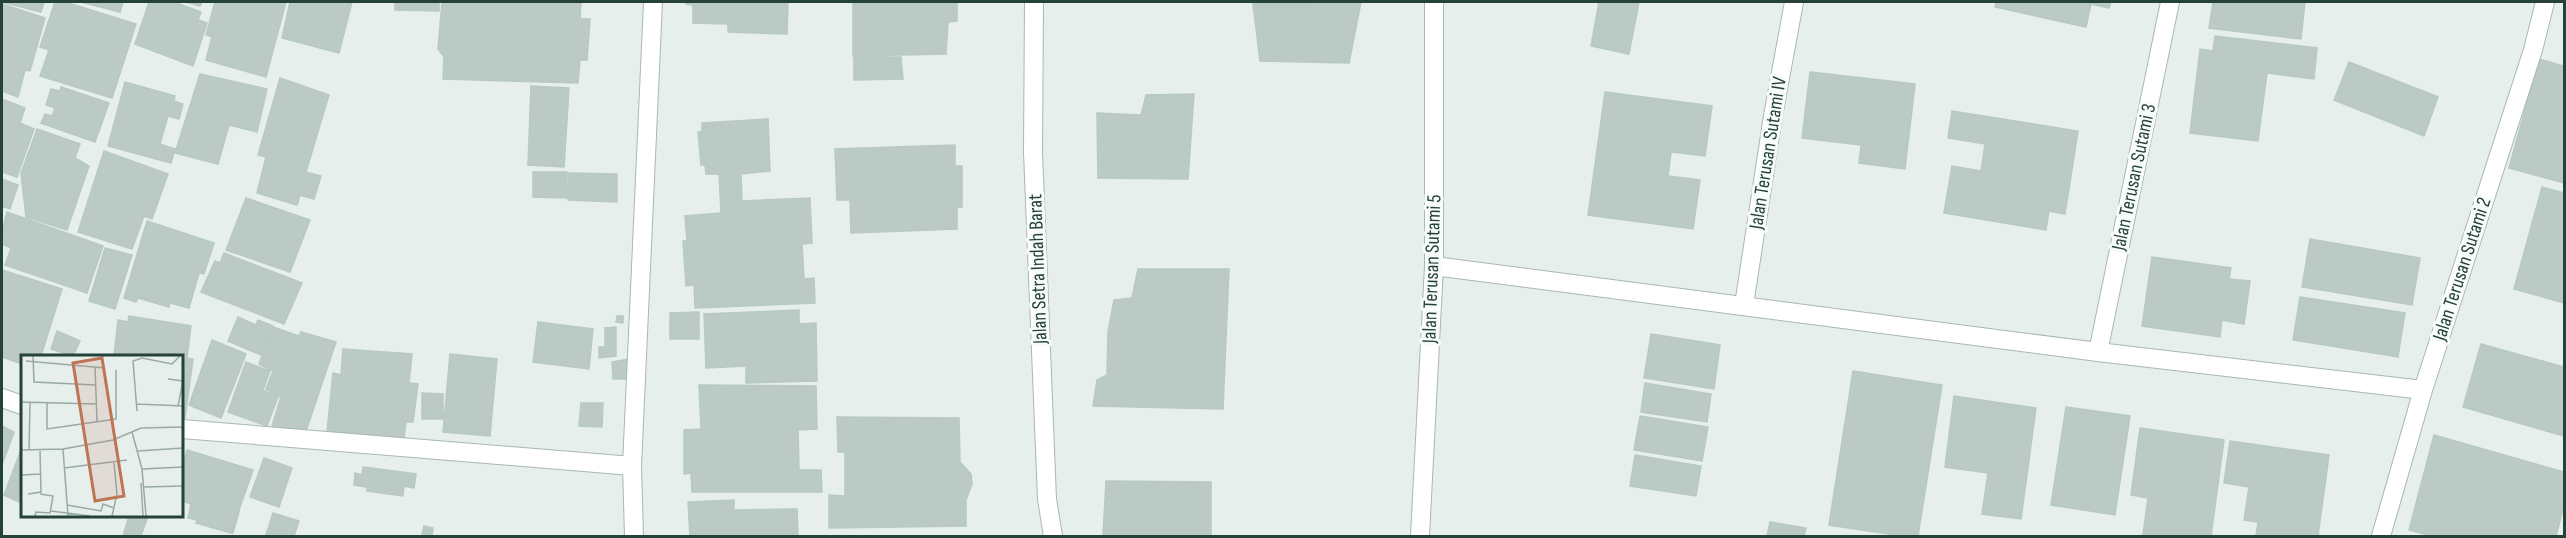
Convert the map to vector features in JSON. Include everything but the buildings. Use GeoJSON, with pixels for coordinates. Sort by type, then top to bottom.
{"type":"FeatureCollection","features":[{"type":"Feature","properties":{"kind":"street"},"geometry":{"type":"LineString","coordinates":[[634,537],[632,466],[653,2]]}},
{"type":"Feature","properties":{"kind":"street","name":"Jalan Setra Indah Barat"},"geometry":{"type":"LineString","coordinates":[[1034,2],[1033,152],[1047,499],[1053,537]]}},
{"type":"Feature","properties":{"kind":"street","name":"Jalan Terusan Sutami 5"},"geometry":{"type":"LineString","coordinates":[[1420,537],[1434,266],[1434,2]]}},
{"type":"Feature","properties":{"kind":"street","name":"Jalan Terusan Sutami IV"},"geometry":{"type":"LineString","coordinates":[[1744,305],[1773,116],[1794,2]]}},
{"type":"Feature","properties":{"kind":"street","name":"Jalan Terusan Sutami 3"},"geometry":{"type":"LineString","coordinates":[[2098,351],[2170,2]]}},
{"type":"Feature","properties":{"kind":"street","name":"Jalan Terusan Sutami 2"},"geometry":{"type":"LineString","coordinates":[[2381,537],[2423,390],[2533,50],[2545,2]]}},
{"type":"Feature","properties":{"kind":"street"},"geometry":{"type":"LineString","coordinates":[[1434,266],[2423,390]]}},
{"type":"Feature","properties":{"kind":"street"},"geometry":{"type":"LineString","coordinates":[[2,398],[21,405]]}},
{"type":"Feature","properties":{"kind":"street"},"geometry":{"type":"LineString","coordinates":[[183,429],[632,466]]}}]}
